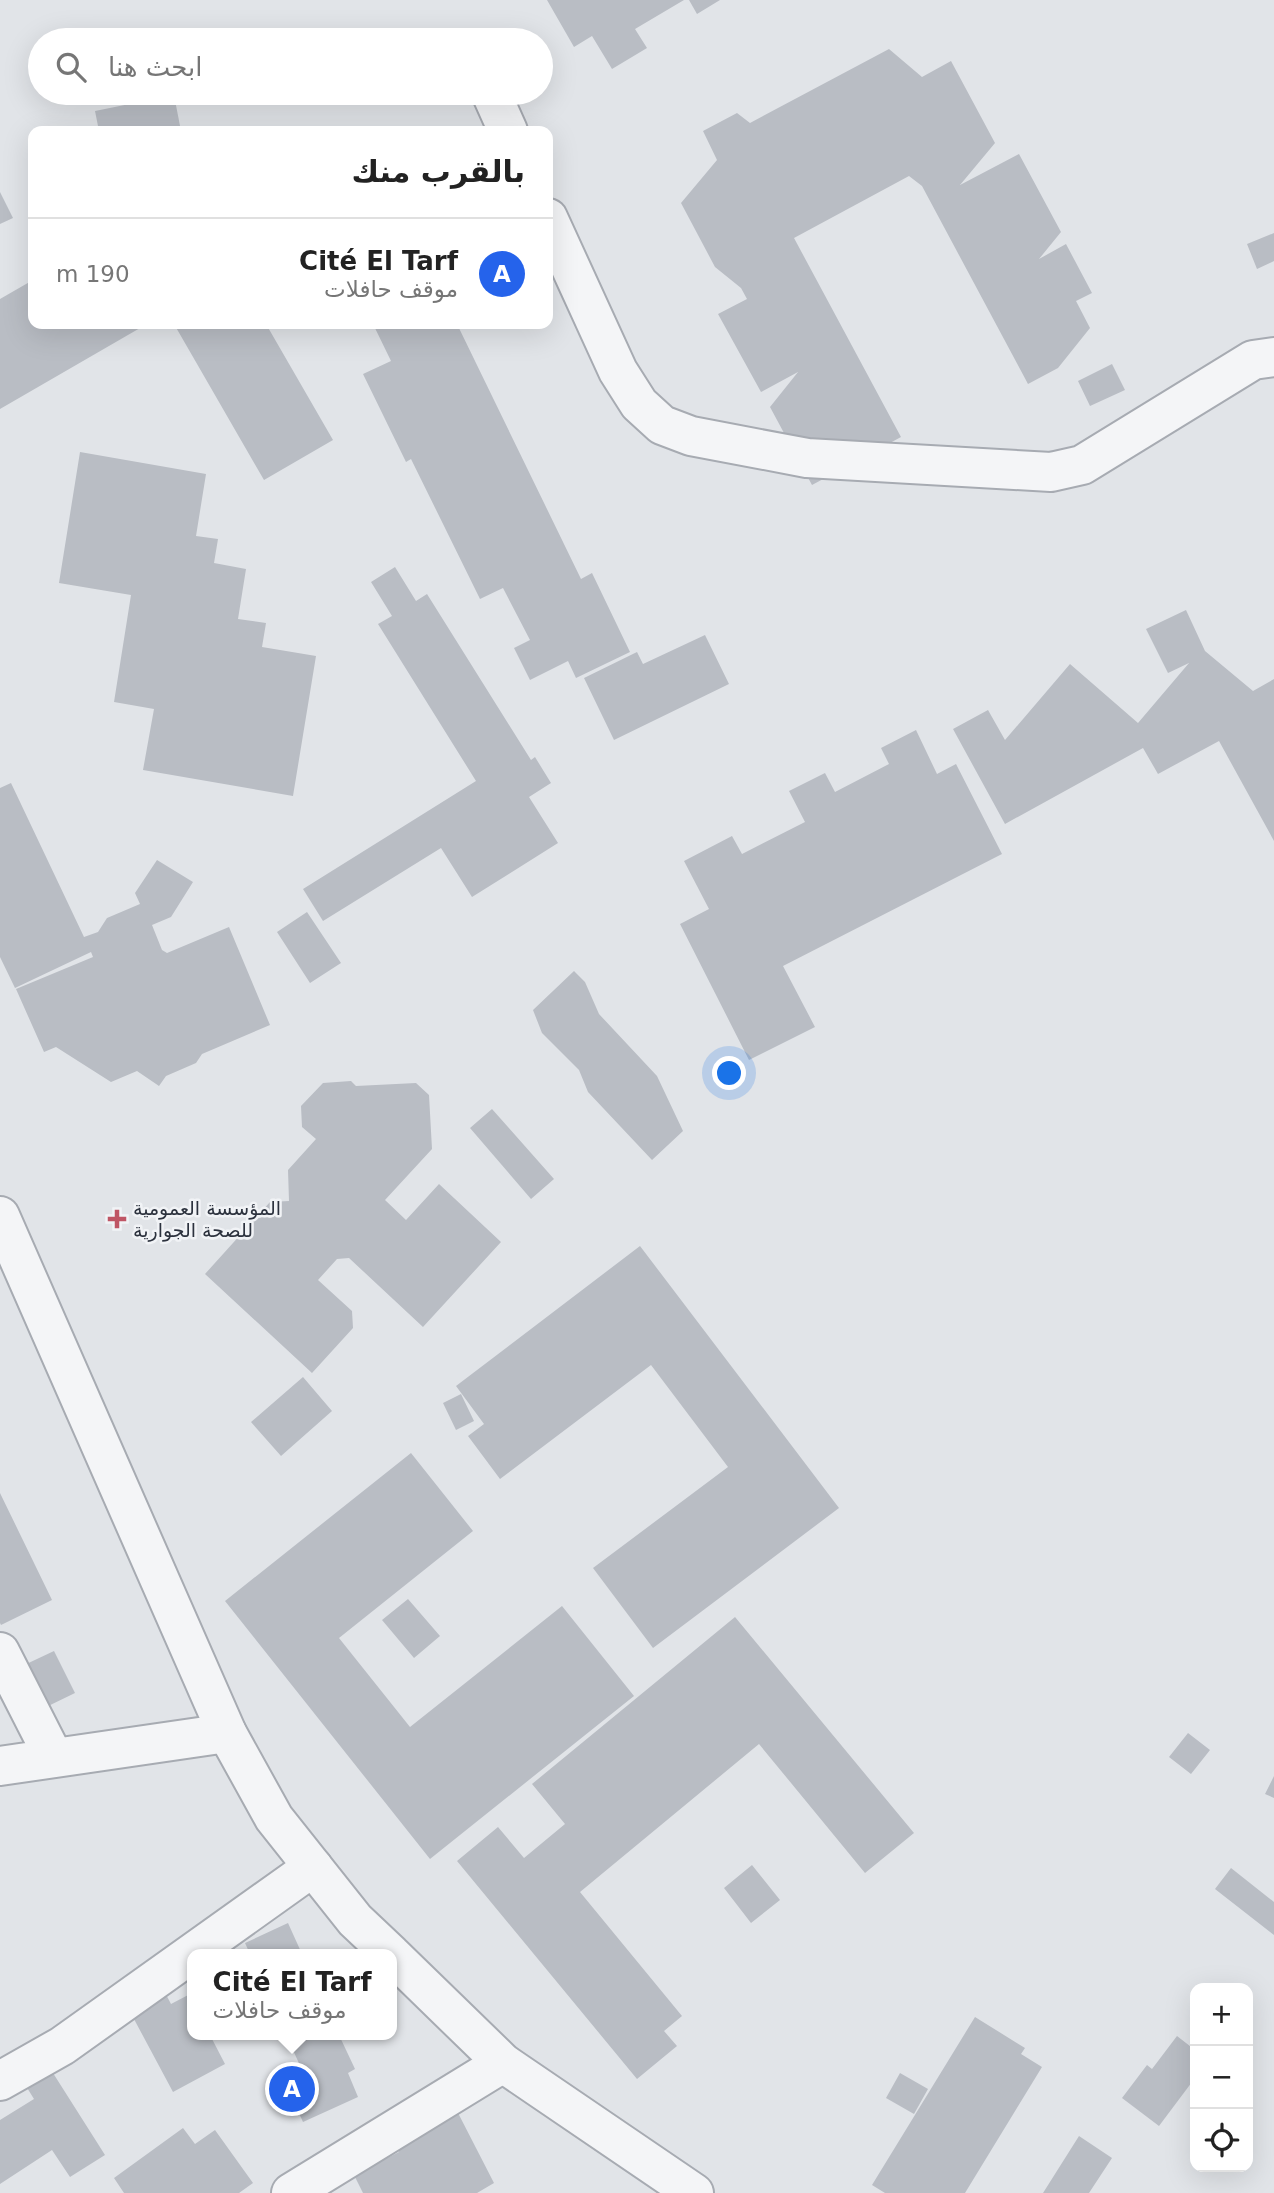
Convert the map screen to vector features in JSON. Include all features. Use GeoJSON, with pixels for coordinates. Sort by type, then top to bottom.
{"type":"FeatureCollection","features":[{"type":"Feature","properties":{"kind":"street"},"geometry":{"type":"LineString","coordinates":[[496,105],[506,126]]}},
{"type":"Feature","properties":{"kind":"street"},"geometry":{"type":"LineString","coordinates":[[553,229],[618,371],[639,404],[662,425],[691,436],[807,458],[1051,472],[1082,465],[1253,359],[1274,357]]}},
{"type":"Feature","properties":{"kind":"street"},"geometry":{"type":"LineString","coordinates":[[0,1216],[227,1734],[274,1818],[355,1920],[385,1949]]}},
{"type":"Feature","properties":{"kind":"street"},"geometry":{"type":"LineString","coordinates":[[0,1652],[54,1758]]}},
{"type":"Feature","properties":{"kind":"street"},"geometry":{"type":"LineString","coordinates":[[0,1766],[227,1734]]}},
{"type":"Feature","properties":{"kind":"street"},"geometry":{"type":"LineString","coordinates":[[198,1949],[313,1867]]}},
{"type":"Feature","properties":{"kind":"street"},"geometry":{"type":"LineString","coordinates":[[0,2081],[62,2046],[187,1957]]}},
{"type":"Feature","properties":{"kind":"street"},"geometry":{"type":"LineString","coordinates":[[397,1961],[503,2063],[694,2193]]}},
{"type":"Feature","properties":{"kind":"street"},"geometry":{"type":"LineString","coordinates":[[291,2193],[503,2063]]}},
{"type":"Feature","properties":{"kind":"building"},"geometry":{"type":"Polygon","coordinates":[[[547,0],[684,0],[635,29],[647,48],[612,69],[592,36],[574,47],[547,0]]]}},
{"type":"Feature","properties":{"kind":"building"},"geometry":{"type":"Polygon","coordinates":[[[689,0],[720,0],[697,14],[689,0]]]}},
{"type":"Feature","properties":{"kind":"building"},"geometry":{"type":"Polygon","coordinates":[[[889,49],[922,77],[951,61],[995,143],[960,185],[1019,154],[1061,232],[1039,259],[1066,244],[1092,293],[1076,301],[1090,328],[1058,368],[1028,384],[922,186],[909,176],[794,238],[901,437],[812,485],[770,407],[798,372],[761,392],[718,314],[747,299],[741,288],[715,267],[681,203],[717,160],[703,131],[737,113],[750,123],[889,49]]]}},
{"type":"Feature","properties":{"kind":"building"},"geometry":{"type":"Polygon","coordinates":[[[125,105],[176,105],[180,126],[98,126],[95,111],[125,105]]]}},
{"type":"Feature","properties":{"kind":"building"},"geometry":{"type":"Polygon","coordinates":[[[0,192],[13,218],[0,224],[0,192]]]}},
{"type":"Feature","properties":{"kind":"building"},"geometry":{"type":"Polygon","coordinates":[[[1274,233],[1274,261],[1257,269],[1247,244],[1274,233]]]}},
{"type":"Feature","properties":{"kind":"building"},"geometry":{"type":"Polygon","coordinates":[[[28,283],[28,329],[138,329],[0,409],[0,299],[28,283]]]}},
{"type":"Feature","properties":{"kind":"building"},"geometry":{"type":"Polygon","coordinates":[[[177,329],[269,329],[333,440],[264,480],[177,329]]]}},
{"type":"Feature","properties":{"kind":"building"},"geometry":{"type":"Polygon","coordinates":[[[375,329],[459,329],[581,579],[592,573],[630,652],[576,678],[568,661],[530,680],[514,648],[530,640],[503,588],[480,599],[411,459],[406,462],[363,374],[391,361],[375,329]]]}},
{"type":"Feature","properties":{"kind":"building"},"geometry":{"type":"Polygon","coordinates":[[[1112,364],[1125,390],[1090,406],[1078,381],[1112,364]]]}},
{"type":"Feature","properties":{"kind":"building"},"geometry":{"type":"Polygon","coordinates":[[[80,452],[206,474],[196,536],[218,539],[214,563],[246,569],[238,619],[266,623],[262,647],[316,656],[293,796],[143,770],[154,709],[114,702],[131,595],[59,583],[80,452]]]}},
{"type":"Feature","properties":{"kind":"building"},"geometry":{"type":"Polygon","coordinates":[[[395,567],[416,601],[427,594],[531,760],[535,757],[551,783],[529,797],[558,843],[472,897],[441,848],[323,921],[303,889],[476,781],[378,624],[392,616],[371,582],[395,567]]]}},
{"type":"Feature","properties":{"kind":"building"},"geometry":{"type":"Polygon","coordinates":[[[1186,610],[1205,651],[1253,691],[1274,679],[1274,841],[1219,741],[1158,774],[1143,748],[1005,824],[953,729],[988,710],[1005,740],[1070,664],[1138,723],[1189,663],[1168,673],[1146,629],[1186,610]]]}},
{"type":"Feature","properties":{"kind":"building"},"geometry":{"type":"Polygon","coordinates":[[[705,635],[729,684],[614,740],[584,678],[637,652],[643,664],[705,635]]]}},
{"type":"Feature","properties":{"kind":"building"},"geometry":{"type":"Polygon","coordinates":[[[916,730],[937,774],[956,764],[1002,854],[783,966],[815,1027],[749,1060],[680,924],[709,909],[684,861],[732,836],[742,854],[805,822],[789,791],[825,773],[835,792],[889,764],[881,748],[916,730]]]}},
{"type":"Feature","properties":{"kind":"building"},"geometry":{"type":"Polygon","coordinates":[[[11,783],[84,937],[98,932],[107,918],[140,904],[135,893],[157,860],[193,882],[171,917],[152,925],[162,950],[167,953],[229,927],[270,1025],[202,1054],[196,1063],[166,1076],[159,1086],[137,1071],[111,1082],[56,1047],[44,1052],[16,989],[93,957],[91,952],[15,988],[0,957],[0,788],[11,783]]]}},
{"type":"Feature","properties":{"kind":"building"},"geometry":{"type":"Polygon","coordinates":[[[307,912],[341,963],[310,983],[277,932],[307,912]]]}},
{"type":"Feature","properties":{"kind":"building"},"geometry":{"type":"Polygon","coordinates":[[[574,971],[585,982],[599,1014],[657,1076],[683,1131],[652,1160],[588,1092],[579,1070],[542,1033],[533,1010],[574,971]]]}},
{"type":"Feature","properties":{"kind":"building"},"geometry":{"type":"Polygon","coordinates":[[[351,1081],[356,1086],[416,1083],[429,1095],[432,1149],[385,1200],[406,1220],[439,1184],[501,1242],[423,1327],[349,1258],[337,1259],[318,1280],[352,1311],[353,1328],[312,1373],[205,1274],[270,1202],[289,1201],[288,1170],[316,1139],[302,1127],[301,1106],[323,1083],[351,1081]]]}},
{"type":"Feature","properties":{"kind":"building"},"geometry":{"type":"Polygon","coordinates":[[[492,1109],[554,1179],[531,1199],[470,1128],[492,1109]]]}},
{"type":"Feature","properties":{"kind":"building"},"geometry":{"type":"Polygon","coordinates":[[[640,1246],[839,1508],[653,1648],[593,1568],[728,1467],[651,1365],[500,1479],[468,1436],[484,1424],[456,1386],[640,1246]]]}},
{"type":"Feature","properties":{"kind":"building"},"geometry":{"type":"Polygon","coordinates":[[[303,1377],[332,1411],[281,1456],[251,1422],[303,1377]]]}},
{"type":"Feature","properties":{"kind":"building"},"geometry":{"type":"Polygon","coordinates":[[[461,1394],[474,1421],[456,1430],[443,1403],[461,1394]]]}},
{"type":"Feature","properties":{"kind":"building"},"geometry":{"type":"Polygon","coordinates":[[[411,1453],[473,1531],[339,1638],[410,1727],[562,1606],[634,1696],[430,1859],[225,1601],[411,1453]]]}},
{"type":"Feature","properties":{"kind":"building"},"geometry":{"type":"Polygon","coordinates":[[[0,1493],[52,1600],[1,1625],[0,1623],[0,1493]]]}},
{"type":"Feature","properties":{"kind":"building"},"geometry":{"type":"Polygon","coordinates":[[[408,1599],[440,1636],[414,1658],[382,1620],[408,1599]]]}},
{"type":"Feature","properties":{"kind":"building"},"geometry":{"type":"Polygon","coordinates":[[[735,1617],[914,1833],[865,1873],[759,1744],[580,1892],[682,2016],[664,2031],[677,2046],[637,2079],[457,1861],[498,1827],[524,1858],[565,1824],[532,1784],[735,1617]]]}},
{"type":"Feature","properties":{"kind":"building"},"geometry":{"type":"Polygon","coordinates":[[[54,1651],[75,1693],[40,1710],[20,1667],[54,1651]]]}},
{"type":"Feature","properties":{"kind":"building"},"geometry":{"type":"Polygon","coordinates":[[[1188,1733],[1210,1750],[1191,1774],[1169,1757],[1188,1733]]]}},
{"type":"Feature","properties":{"kind":"building"},"geometry":{"type":"Polygon","coordinates":[[[1274,1776],[1274,1798],[1265,1794],[1274,1776]]]}},
{"type":"Feature","properties":{"kind":"building"},"geometry":{"type":"Polygon","coordinates":[[[752,1865],[780,1900],[751,1923],[724,1888],[752,1865]]]}},
{"type":"Feature","properties":{"kind":"building"},"geometry":{"type":"Polygon","coordinates":[[[1231,1868],[1274,1902],[1274,1935],[1215,1889],[1231,1868]]]}},
{"type":"Feature","properties":{"kind":"building"},"geometry":{"type":"Polygon","coordinates":[[[288,1923],[300,1949],[248,1949],[245,1943],[288,1923]]]}},
{"type":"Feature","properties":{"kind":"building"},"geometry":{"type":"Polygon","coordinates":[[[162,1987],[171,2004],[187,1996],[187,2040],[213,2040],[225,2064],[173,2092],[127,2006],[162,1987]]]}},
{"type":"Feature","properties":{"kind":"building"},"geometry":{"type":"Polygon","coordinates":[[[975,2017],[1025,2048],[1021,2054],[1042,2067],[965,2193],[885,2193],[872,2185],[975,2017]]]}},
{"type":"Feature","properties":{"kind":"building"},"geometry":{"type":"Polygon","coordinates":[[[1177,2036],[1190,2046],[1190,2085],[1159,2126],[1122,2098],[1147,2065],[1152,2069],[1177,2036]]]}},
{"type":"Feature","properties":{"kind":"building"},"geometry":{"type":"Polygon","coordinates":[[[288,2040],[341,2040],[355,2069],[348,2073],[358,2097],[303,2122],[284,2080],[303,2072],[288,2040]]]}},
{"type":"Feature","properties":{"kind":"building"},"geometry":{"type":"Polygon","coordinates":[[[46,2062],[105,2155],[70,2177],[52,2150],[0,2184],[0,2120],[34,2099],[21,2078],[46,2062]]]}},
{"type":"Feature","properties":{"kind":"building"},"geometry":{"type":"Polygon","coordinates":[[[900,2073],[928,2089],[914,2114],[886,2098],[900,2073]]]}},
{"type":"Feature","properties":{"kind":"building"},"geometry":{"type":"Polygon","coordinates":[[[457,2111],[494,2183],[477,2193],[363,2193],[354,2175],[399,2152],[395,2143],[457,2111]]]}},
{"type":"Feature","properties":{"kind":"building"},"geometry":{"type":"Polygon","coordinates":[[[183,2128],[195,2144],[215,2130],[253,2183],[239,2193],[124,2193],[114,2178],[183,2128]]]}},
{"type":"Feature","properties":{"kind":"building"},"geometry":{"type":"Polygon","coordinates":[[[1079,2136],[1112,2158],[1089,2193],[1043,2193],[1079,2136]]]}},
{"type":"Feature","properties":{"kind":"place","name":"المؤسسة العمومية للصحة الجوارية"},"geometry":{"type":"Point","coordinates":[117,1219]}},
{"type":"Feature","properties":{"kind":"place","name":"Cité El Tarf"},"geometry":{"type":"Point","coordinates":[292,2089]}}]}
